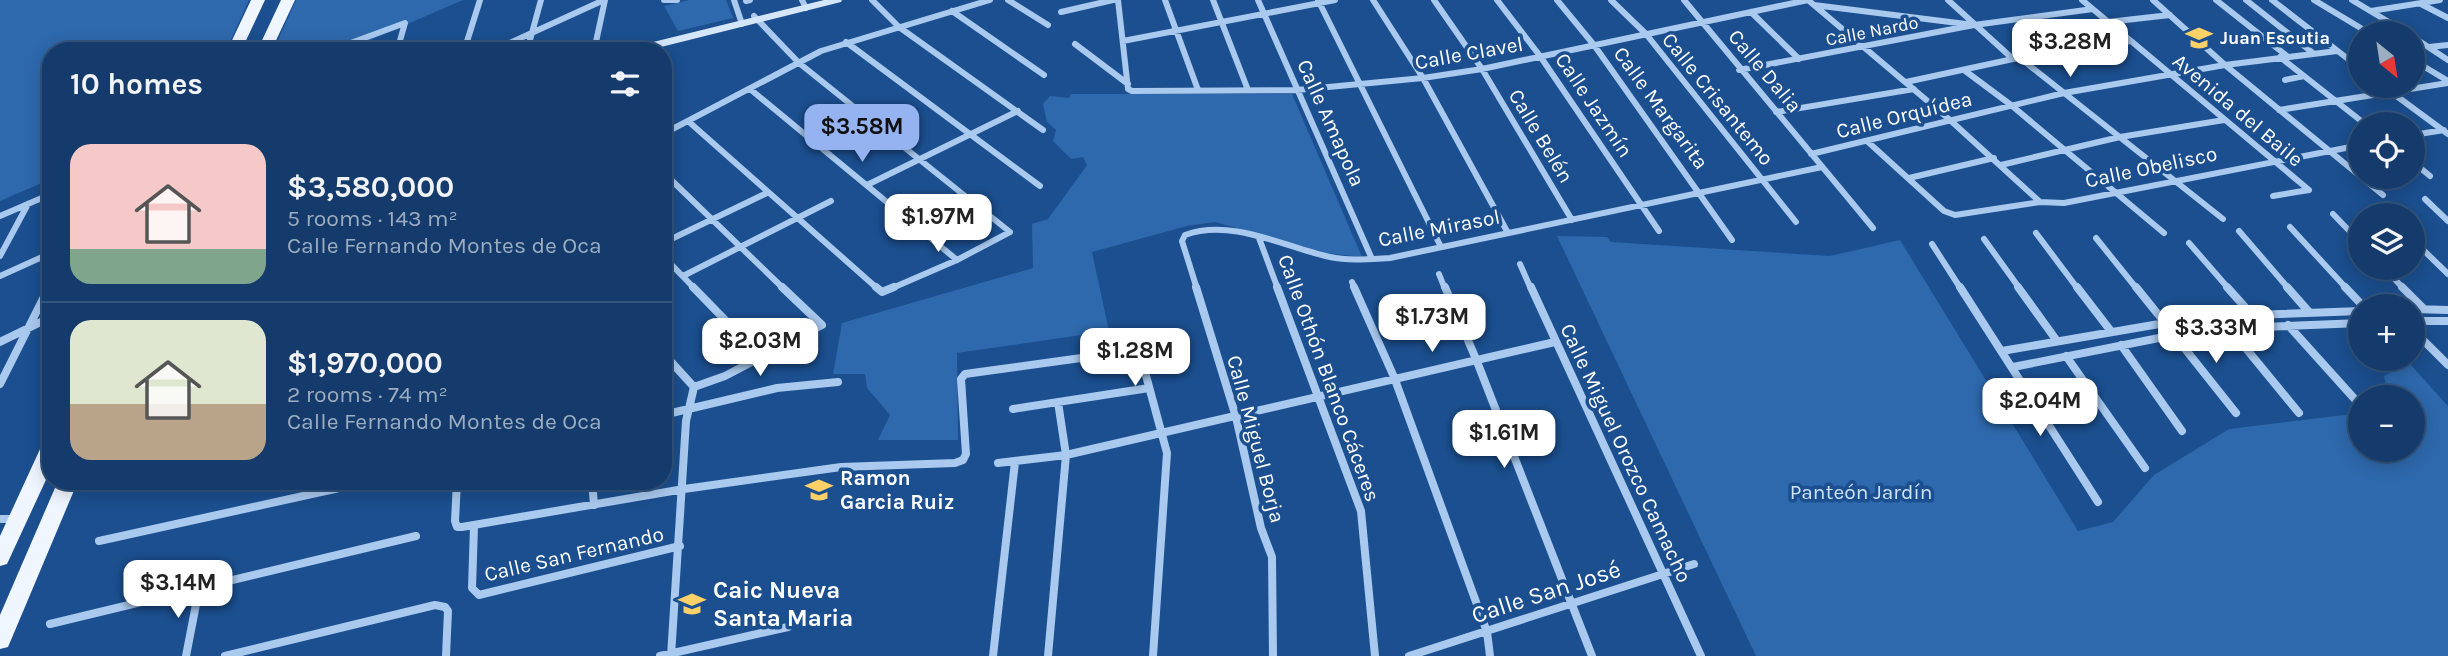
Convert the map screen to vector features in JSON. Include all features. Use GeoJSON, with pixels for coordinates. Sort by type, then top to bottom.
{"type":"FeatureCollection","features":[{"type":"Feature","properties":{"kind":"main road"},"geometry":{"type":"LineString","coordinates":[[238,42],[258,0]]}},
{"type":"Feature","properties":{"kind":"main road"},"geometry":{"type":"LineString","coordinates":[[268,42],[288,0]]}},
{"type":"Feature","properties":{"kind":"main road"},"geometry":{"type":"LineString","coordinates":[[0,558],[8,519],[42,462]]}},
{"type":"Feature","properties":{"kind":"main road"},"geometry":{"type":"LineString","coordinates":[[0,640],[68,490]]}},
{"type":"Feature","properties":{"kind":"street"},"geometry":{"type":"LineString","coordinates":[[467,42],[481,0]]}},
{"type":"Feature","properties":{"kind":"street"},"geometry":{"type":"LineString","coordinates":[[529,42],[541,0]]}},
{"type":"Feature","properties":{"kind":"street"},"geometry":{"type":"LineString","coordinates":[[512,42],[604,0]]}},
{"type":"Feature","properties":{"kind":"street"},"geometry":{"type":"LineString","coordinates":[[596,42],[604,0]]}},
{"type":"Feature","properties":{"kind":"street"},"geometry":{"type":"LineString","coordinates":[[665,1],[677,0]]}},
{"type":"Feature","properties":{"kind":"street"},"geometry":{"type":"LineString","coordinates":[[734,0],[742,22]]}},
{"type":"Feature","properties":{"kind":"street"},"geometry":{"type":"LineString","coordinates":[[665,42],[818,0]]}},
{"type":"Feature","properties":{"kind":"street"},"geometry":{"type":"LineString","coordinates":[[804,4],[837,0]]}},
{"type":"Feature","properties":{"kind":"street"},"geometry":{"type":"LineString","coordinates":[[872,0],[899,27],[1043,130]]}},
{"type":"Feature","properties":{"kind":"street"},"geometry":{"type":"LineString","coordinates":[[672,129],[799,63],[846,42],[990,0]]}},
{"type":"Feature","properties":{"kind":"street"},"geometry":{"type":"LineString","coordinates":[[1008,0],[1048,25]]}},
{"type":"Feature","properties":{"kind":"street"},"geometry":{"type":"LineString","coordinates":[[1062,12],[1115,0],[1128,88]]}},
{"type":"Feature","properties":{"kind":"street"},"geometry":{"type":"LineString","coordinates":[[1165,0],[1198,90]]}},
{"type":"Feature","properties":{"kind":"street"},"geometry":{"type":"LineString","coordinates":[[1213,0],[1248,90]]}},
{"type":"Feature","properties":{"kind":"street","name":"Calle Amapola"},"geometry":{"type":"LineString","coordinates":[[1258,0],[1372,259]]}},
{"type":"Feature","properties":{"kind":"street"},"geometry":{"type":"LineString","coordinates":[[1123,41],[1335,0]]}},
{"type":"Feature","properties":{"kind":"street"},"geometry":{"type":"LineString","coordinates":[[1373,0],[1423,78],[1508,233]]}},
{"type":"Feature","properties":{"kind":"street","name":"Calle Belén"},"geometry":{"type":"LineString","coordinates":[[1434,0],[1482,69],[1572,220]]}},
{"type":"Feature","properties":{"kind":"street","name":"Calle Jazmín"},"geometry":{"type":"LineString","coordinates":[[1497,0],[1540,57],[1659,231]]}},
{"type":"Feature","properties":{"kind":"street","name":"Calle Margarita"},"geometry":{"type":"LineString","coordinates":[[1557,0],[1594,45],[1732,240]]}},
{"type":"Feature","properties":{"kind":"street","name":"Calle Crisantemo"},"geometry":{"type":"LineString","coordinates":[[1611,0],[1646,34],[1796,222]]}},
{"type":"Feature","properties":{"kind":"street","name":"Calle Dalia"},"geometry":{"type":"LineString","coordinates":[[1684,0],[1739,70],[1873,228]]}},
{"type":"Feature","properties":{"kind":"street"},"geometry":{"type":"LineString","coordinates":[[1808,0],[1994,158],[2040,202]]}},
{"type":"Feature","properties":{"kind":"street","name":"Calle Clavel"},"geometry":{"type":"LineString","coordinates":[[1128,88],[1297,90],[1423,78],[1482,69],[1808,0]]}},
{"type":"Feature","properties":{"kind":"street"},"geometry":{"type":"LineString","coordinates":[[1948,0],[1973,24],[2223,219]]}},
{"type":"Feature","properties":{"kind":"street","name":"Avenida del Baile"},"geometry":{"type":"LineString","coordinates":[[2082,0],[2309,190],[2273,196]]}},
{"type":"Feature","properties":{"kind":"street"},"geometry":{"type":"LineString","coordinates":[[2152,0],[2225,65],[2383,195]]}},
{"type":"Feature","properties":{"kind":"street"},"geometry":{"type":"LineString","coordinates":[[2216,0],[2350,112]]}},
{"type":"Feature","properties":{"kind":"street"},"geometry":{"type":"LineString","coordinates":[[2246,0],[2314,54]]}},
{"type":"Feature","properties":{"kind":"street"},"geometry":{"type":"LineString","coordinates":[[2272,0],[2348,59]]}},
{"type":"Feature","properties":{"kind":"street"},"geometry":{"type":"LineString","coordinates":[[2314,0],[2349,21]]}},
{"type":"Feature","properties":{"kind":"street"},"geometry":{"type":"LineString","coordinates":[[2352,0],[2387,21]]}},
{"type":"Feature","properties":{"kind":"street"},"geometry":{"type":"LineString","coordinates":[[2371,11],[2417,1],[2440,0]]}},
{"type":"Feature","properties":{"kind":"street"},"geometry":{"type":"LineString","coordinates":[[2417,1],[2448,18]]}},
{"type":"Feature","properties":{"kind":"street"},"geometry":{"type":"LineString","coordinates":[[1318,2],[1441,247]]}},
{"type":"Feature","properties":{"kind":"street"},"geometry":{"type":"LineString","coordinates":[[1814,5],[1973,24]]}},
{"type":"Feature","properties":{"kind":"street","name":"Calle Nardo"},"geometry":{"type":"LineString","coordinates":[[1739,70],[1864,48],[1973,24],[2093,9]]}},
{"type":"Feature","properties":{"kind":"street"},"geometry":{"type":"LineString","coordinates":[[952,11],[1044,75]]}},
{"type":"Feature","properties":{"kind":"street"},"geometry":{"type":"LineString","coordinates":[[1751,12],[1799,59]]}},
{"type":"Feature","properties":{"kind":"street"},"geometry":{"type":"LineString","coordinates":[[2108,22],[2170,15]]}},
{"type":"Feature","properties":{"kind":"street"},"geometry":{"type":"LineString","coordinates":[[688,121],[882,292],[957,261],[1010,232],[799,63],[756,18]]}},
{"type":"Feature","properties":{"kind":"street"},"geometry":{"type":"LineString","coordinates":[[653,42],[742,22]]}},
{"type":"Feature","properties":{"kind":"street"},"geometry":{"type":"LineString","coordinates":[[352,42],[405,23],[400,42]]}},
{"type":"Feature","properties":{"kind":"street"},"geometry":{"type":"LineString","coordinates":[[1906,82],[2017,58],[2131,41]]}},
{"type":"Feature","properties":{"kind":"street"},"geometry":{"type":"LineString","coordinates":[[846,42],[1040,186]]}},
{"type":"Feature","properties":{"kind":"street"},"geometry":{"type":"LineString","coordinates":[[1075,44],[1128,88]]}},
{"type":"Feature","properties":{"kind":"street"},"geometry":{"type":"LineString","coordinates":[[2426,45],[2448,60]]}},
{"type":"Feature","properties":{"kind":"street"},"geometry":{"type":"LineString","coordinates":[[2429,47],[2448,45]]}},
{"type":"Feature","properties":{"kind":"street","name":"Calle Orquídea"},"geometry":{"type":"LineString","coordinates":[[1811,154],[2064,93],[2225,65],[2337,51]]}},
{"type":"Feature","properties":{"kind":"street"},"geometry":{"type":"LineString","coordinates":[[2426,68],[2448,82]]}},
{"type":"Feature","properties":{"kind":"street"},"geometry":{"type":"LineString","coordinates":[[1964,70],[2066,149],[2165,233]]}},
{"type":"Feature","properties":{"kind":"street"},"geometry":{"type":"LineString","coordinates":[[2285,80],[2304,76]]}},
{"type":"Feature","properties":{"kind":"street"},"geometry":{"type":"LineString","coordinates":[[2426,86],[2448,82]]}},
{"type":"Feature","properties":{"kind":"street"},"geometry":{"type":"LineString","coordinates":[[750,89],[957,261]]}},
{"type":"Feature","properties":{"kind":"street"},"geometry":{"type":"LineString","coordinates":[[1776,112],[1914,89]]}},
{"type":"Feature","properties":{"kind":"street"},"geometry":{"type":"LineString","coordinates":[[2279,110],[2354,98]]}},
{"type":"Feature","properties":{"kind":"street"},"geometry":{"type":"LineString","coordinates":[[2399,98],[2446,131]]}},
{"type":"Feature","properties":{"kind":"street"},"geometry":{"type":"LineString","coordinates":[[867,185],[1018,111]]}},
{"type":"Feature","properties":{"kind":"street"},"geometry":{"type":"LineString","coordinates":[[2001,165],[2120,137],[2224,120]]}},
{"type":"Feature","properties":{"kind":"street"},"geometry":{"type":"LineString","coordinates":[[2425,134],[2446,131]]}},
{"type":"Feature","properties":{"kind":"street"},"geometry":{"type":"LineString","coordinates":[[1867,141],[1909,178],[1994,158]]}},
{"type":"Feature","properties":{"kind":"street","name":"Calle Obelisco"},"geometry":{"type":"LineString","coordinates":[[1909,178],[1948,214],[2040,202],[2064,203],[2174,179],[2348,147]]}},
{"type":"Feature","properties":{"kind":"street","name":"Calle Mirasol"},"geometry":{"type":"LineString","coordinates":[[1185,235],[1192,231],[1210,229],[1259,238],[1332,257],[1372,259],[1822,167]]}},
{"type":"Feature","properties":{"kind":"street"},"geometry":{"type":"LineString","coordinates":[[2425,172],[2430,176]]}},
{"type":"Feature","properties":{"kind":"street"},"geometry":{"type":"LineString","coordinates":[[672,180],[822,325],[762,358],[694,389],[688,411],[672,655]]}},
{"type":"Feature","properties":{"kind":"street"},"geometry":{"type":"LineString","coordinates":[[672,238],[768,193]]}},
{"type":"Feature","properties":{"kind":"street"},"geometry":{"type":"LineString","coordinates":[[0,216],[42,198]]}},
{"type":"Feature","properties":{"kind":"street"},"geometry":{"type":"LineString","coordinates":[[2425,199],[2448,220]]}},
{"type":"Feature","properties":{"kind":"street"},"geometry":{"type":"LineString","coordinates":[[682,276],[831,201]]}},
{"type":"Feature","properties":{"kind":"street"},"geometry":{"type":"LineString","coordinates":[[0,256],[28,204]]}},
{"type":"Feature","properties":{"kind":"street"},"geometry":{"type":"LineString","coordinates":[[2333,214],[2348,230]]}},
{"type":"Feature","properties":{"kind":"street"},"geometry":{"type":"LineString","coordinates":[[2290,227],[2350,294]]}},
{"type":"Feature","properties":{"kind":"street"},"geometry":{"type":"LineString","coordinates":[[2239,232],[2309,312]]}},
{"type":"Feature","properties":{"kind":"street"},"geometry":{"type":"LineString","coordinates":[[2036,233],[2110,330]]}},
{"type":"Feature","properties":{"kind":"street","name":"Calle Miguel Borja"},"geometry":{"type":"LineString","coordinates":[[1185,235],[1182,242],[1236,416],[1261,528],[1273,563],[1273,656]]}},
{"type":"Feature","properties":{"kind":"street","name":"Calle Othón Blanco Cáceres"},"geometry":{"type":"LineString","coordinates":[[1259,238],[1361,511],[1375,656]]}},
{"type":"Feature","properties":{"kind":"street"},"geometry":{"type":"LineString","coordinates":[[2096,238],[2165,323]]}},
{"type":"Feature","properties":{"kind":"street"},"geometry":{"type":"LineString","coordinates":[[1984,239],[2057,341]]}},
{"type":"Feature","properties":{"kind":"street"},"geometry":{"type":"LineString","coordinates":[[2189,243],[2252,315]]}},
{"type":"Feature","properties":{"kind":"street"},"geometry":{"type":"LineString","coordinates":[[1932,244],[2098,502]]}},
{"type":"Feature","properties":{"kind":"street"},"geometry":{"type":"LineString","coordinates":[[2425,252],[2448,274]]}},
{"type":"Feature","properties":{"kind":"street"},"geometry":{"type":"LineString","coordinates":[[0,276],[42,257]]}},
{"type":"Feature","properties":{"kind":"street","name":"Calle Miguel Orozco Camacho"},"geometry":{"type":"LineString","coordinates":[[1520,264],[1701,656]]}},
{"type":"Feature","properties":{"kind":"street"},"geometry":{"type":"LineString","coordinates":[[672,265],[762,358]]}},
{"type":"Feature","properties":{"kind":"street"},"geometry":{"type":"LineString","coordinates":[[1439,274],[1476,359],[1592,656]]}},
{"type":"Feature","properties":{"kind":"street"},"geometry":{"type":"LineString","coordinates":[[2396,280],[2410,294]]}},
{"type":"Feature","properties":{"kind":"street"},"geometry":{"type":"LineString","coordinates":[[1352,282],[1394,377],[1487,632],[1490,656]]}},
{"type":"Feature","properties":{"kind":"street"},"geometry":{"type":"LineString","coordinates":[[0,384],[42,300]]}},
{"type":"Feature","properties":{"kind":"street"},"geometry":{"type":"LineString","coordinates":[[2005,355],[2110,330],[2252,315],[2348,309]]}},
{"type":"Feature","properties":{"kind":"street"},"geometry":{"type":"LineString","coordinates":[[2425,309],[2448,310]]}},
{"type":"Feature","properties":{"kind":"street"},"geometry":{"type":"LineString","coordinates":[[2425,321],[2448,321]]}},
{"type":"Feature","properties":{"kind":"street"},"geometry":{"type":"LineString","coordinates":[[0,342],[42,322]]}},
{"type":"Feature","properties":{"kind":"street"},"geometry":{"type":"LineString","coordinates":[[2013,367],[2174,335],[2288,325],[2348,323]]}},
{"type":"Feature","properties":{"kind":"street"},"geometry":{"type":"LineString","coordinates":[[2288,325],[2348,392]]}},
{"type":"Feature","properties":{"kind":"street"},"geometry":{"type":"LineString","coordinates":[[2230,329],[2299,413]]}},
{"type":"Feature","properties":{"kind":"street"},"geometry":{"type":"LineString","coordinates":[[1135,335],[1167,453],[1153,656]]}},
{"type":"Feature","properties":{"kind":"street"},"geometry":{"type":"LineString","coordinates":[[2174,335],[2236,413]]}},
{"type":"Feature","properties":{"kind":"street"},"geometry":{"type":"LineString","coordinates":[[998,463],[1066,455],[1394,377],[1555,342]]}},
{"type":"Feature","properties":{"kind":"street"},"geometry":{"type":"LineString","coordinates":[[2425,342],[2448,365]]}},
{"type":"Feature","properties":{"kind":"street"},"geometry":{"type":"LineString","coordinates":[[2121,345],[2182,431]]}},
{"type":"Feature","properties":{"kind":"street"},"geometry":{"type":"LineString","coordinates":[[457,490],[457,527],[684,489],[841,467],[955,463],[963,460],[966,454],[961,379],[965,374],[1139,350]]}},
{"type":"Feature","properties":{"kind":"street"},"geometry":{"type":"LineString","coordinates":[[2066,356],[2145,468]]}},
{"type":"Feature","properties":{"kind":"street"},"geometry":{"type":"LineString","coordinates":[[672,363],[694,389]]}},
{"type":"Feature","properties":{"kind":"street"},"geometry":{"type":"LineString","coordinates":[[672,414],[777,388],[838,382]]}},
{"type":"Feature","properties":{"kind":"street"},"geometry":{"type":"LineString","coordinates":[[1013,409],[1149,388]]}},
{"type":"Feature","properties":{"kind":"street"},"geometry":{"type":"LineString","coordinates":[[1048,656],[1066,455],[1058,402]]}},
{"type":"Feature","properties":{"kind":"street"},"geometry":{"type":"LineString","coordinates":[[993,656],[1015,462]]}},
{"type":"Feature","properties":{"kind":"street"},"geometry":{"type":"LineString","coordinates":[[99,541],[330,490]]}},
{"type":"Feature","properties":{"kind":"street"},"geometry":{"type":"LineString","coordinates":[[591,490],[594,505]]}},
{"type":"Feature","properties":{"kind":"street","name":"Calle San Fernando"},"geometry":{"type":"LineString","coordinates":[[474,526],[472,588],[475,594],[680,547]]}},
{"type":"Feature","properties":{"kind":"street"},"geometry":{"type":"LineString","coordinates":[[50,624],[416,536]]}},
{"type":"Feature","properties":{"kind":"street","name":"Calle San José"},"geometry":{"type":"LineString","coordinates":[[1409,656],[1695,564]]}},
{"type":"Feature","properties":{"kind":"street"},"geometry":{"type":"LineString","coordinates":[[186,656],[199,589]]}},
{"type":"Feature","properties":{"kind":"street"},"geometry":{"type":"LineString","coordinates":[[225,656],[435,605],[445,607],[449,616],[446,656]]}},
{"type":"Feature","properties":{"kind":"street"},"geometry":{"type":"LineString","coordinates":[[660,656],[788,627]]}},
{"type":"Feature","properties":{"kind":"green space"},"geometry":{"type":"Polygon","coordinates":[[[0,0],[249,0],[230,42],[42,42],[42,183],[0,201],[0,0]]]}},
{"type":"Feature","properties":{"kind":"green space"},"geometry":{"type":"Polygon","coordinates":[[[296,0],[463,0],[366,42],[277,42],[296,0]]]}},
{"type":"Feature","properties":{"kind":"green space"},"geometry":{"type":"Polygon","coordinates":[[[689,0],[726,0],[733,18],[678,31],[664,6],[689,0]]]}},
{"type":"Feature","properties":{"kind":"green space"},"geometry":{"type":"Polygon","coordinates":[[[1071,94],[1292,94],[1362,257],[1326,253],[1215,222],[1187,226],[1092,252],[1109,331],[957,353],[958,440],[878,440],[890,415],[867,388],[865,374],[833,374],[842,323],[1033,268],[1032,224],[1048,219],[1087,165],[1083,157],[1071,159],[1053,141],[1056,130],[1047,122],[1043,104],[1050,96],[1069,98],[1071,94]]]}},
{"type":"Feature","properties":{"kind":"green space","name":"Panteón Jardín"},"geometry":{"type":"Polygon","coordinates":[[[1557,236],[1607,237],[1611,242],[1830,256],[1900,240],[2078,531],[2113,522],[2154,475],[2229,429],[2348,415],[2348,462],[2425,462],[2425,385],[2386,385],[2384,376],[2394,371],[2416,371],[2448,406],[2448,656],[1756,656],[1557,236]]]}},
{"type":"Feature","properties":{"kind":"place","name":"Juan Escutia"},"geometry":{"type":"Point","coordinates":[2199,38]}},
{"type":"Feature","properties":{"kind":"place","name":"Ramon Garcia Ruiz"},"geometry":{"type":"Point","coordinates":[819,490]}},
{"type":"Feature","properties":{"kind":"place","name":"Caic Nueva Santa Maria"},"geometry":{"type":"Point","coordinates":[692,604]}}]}
